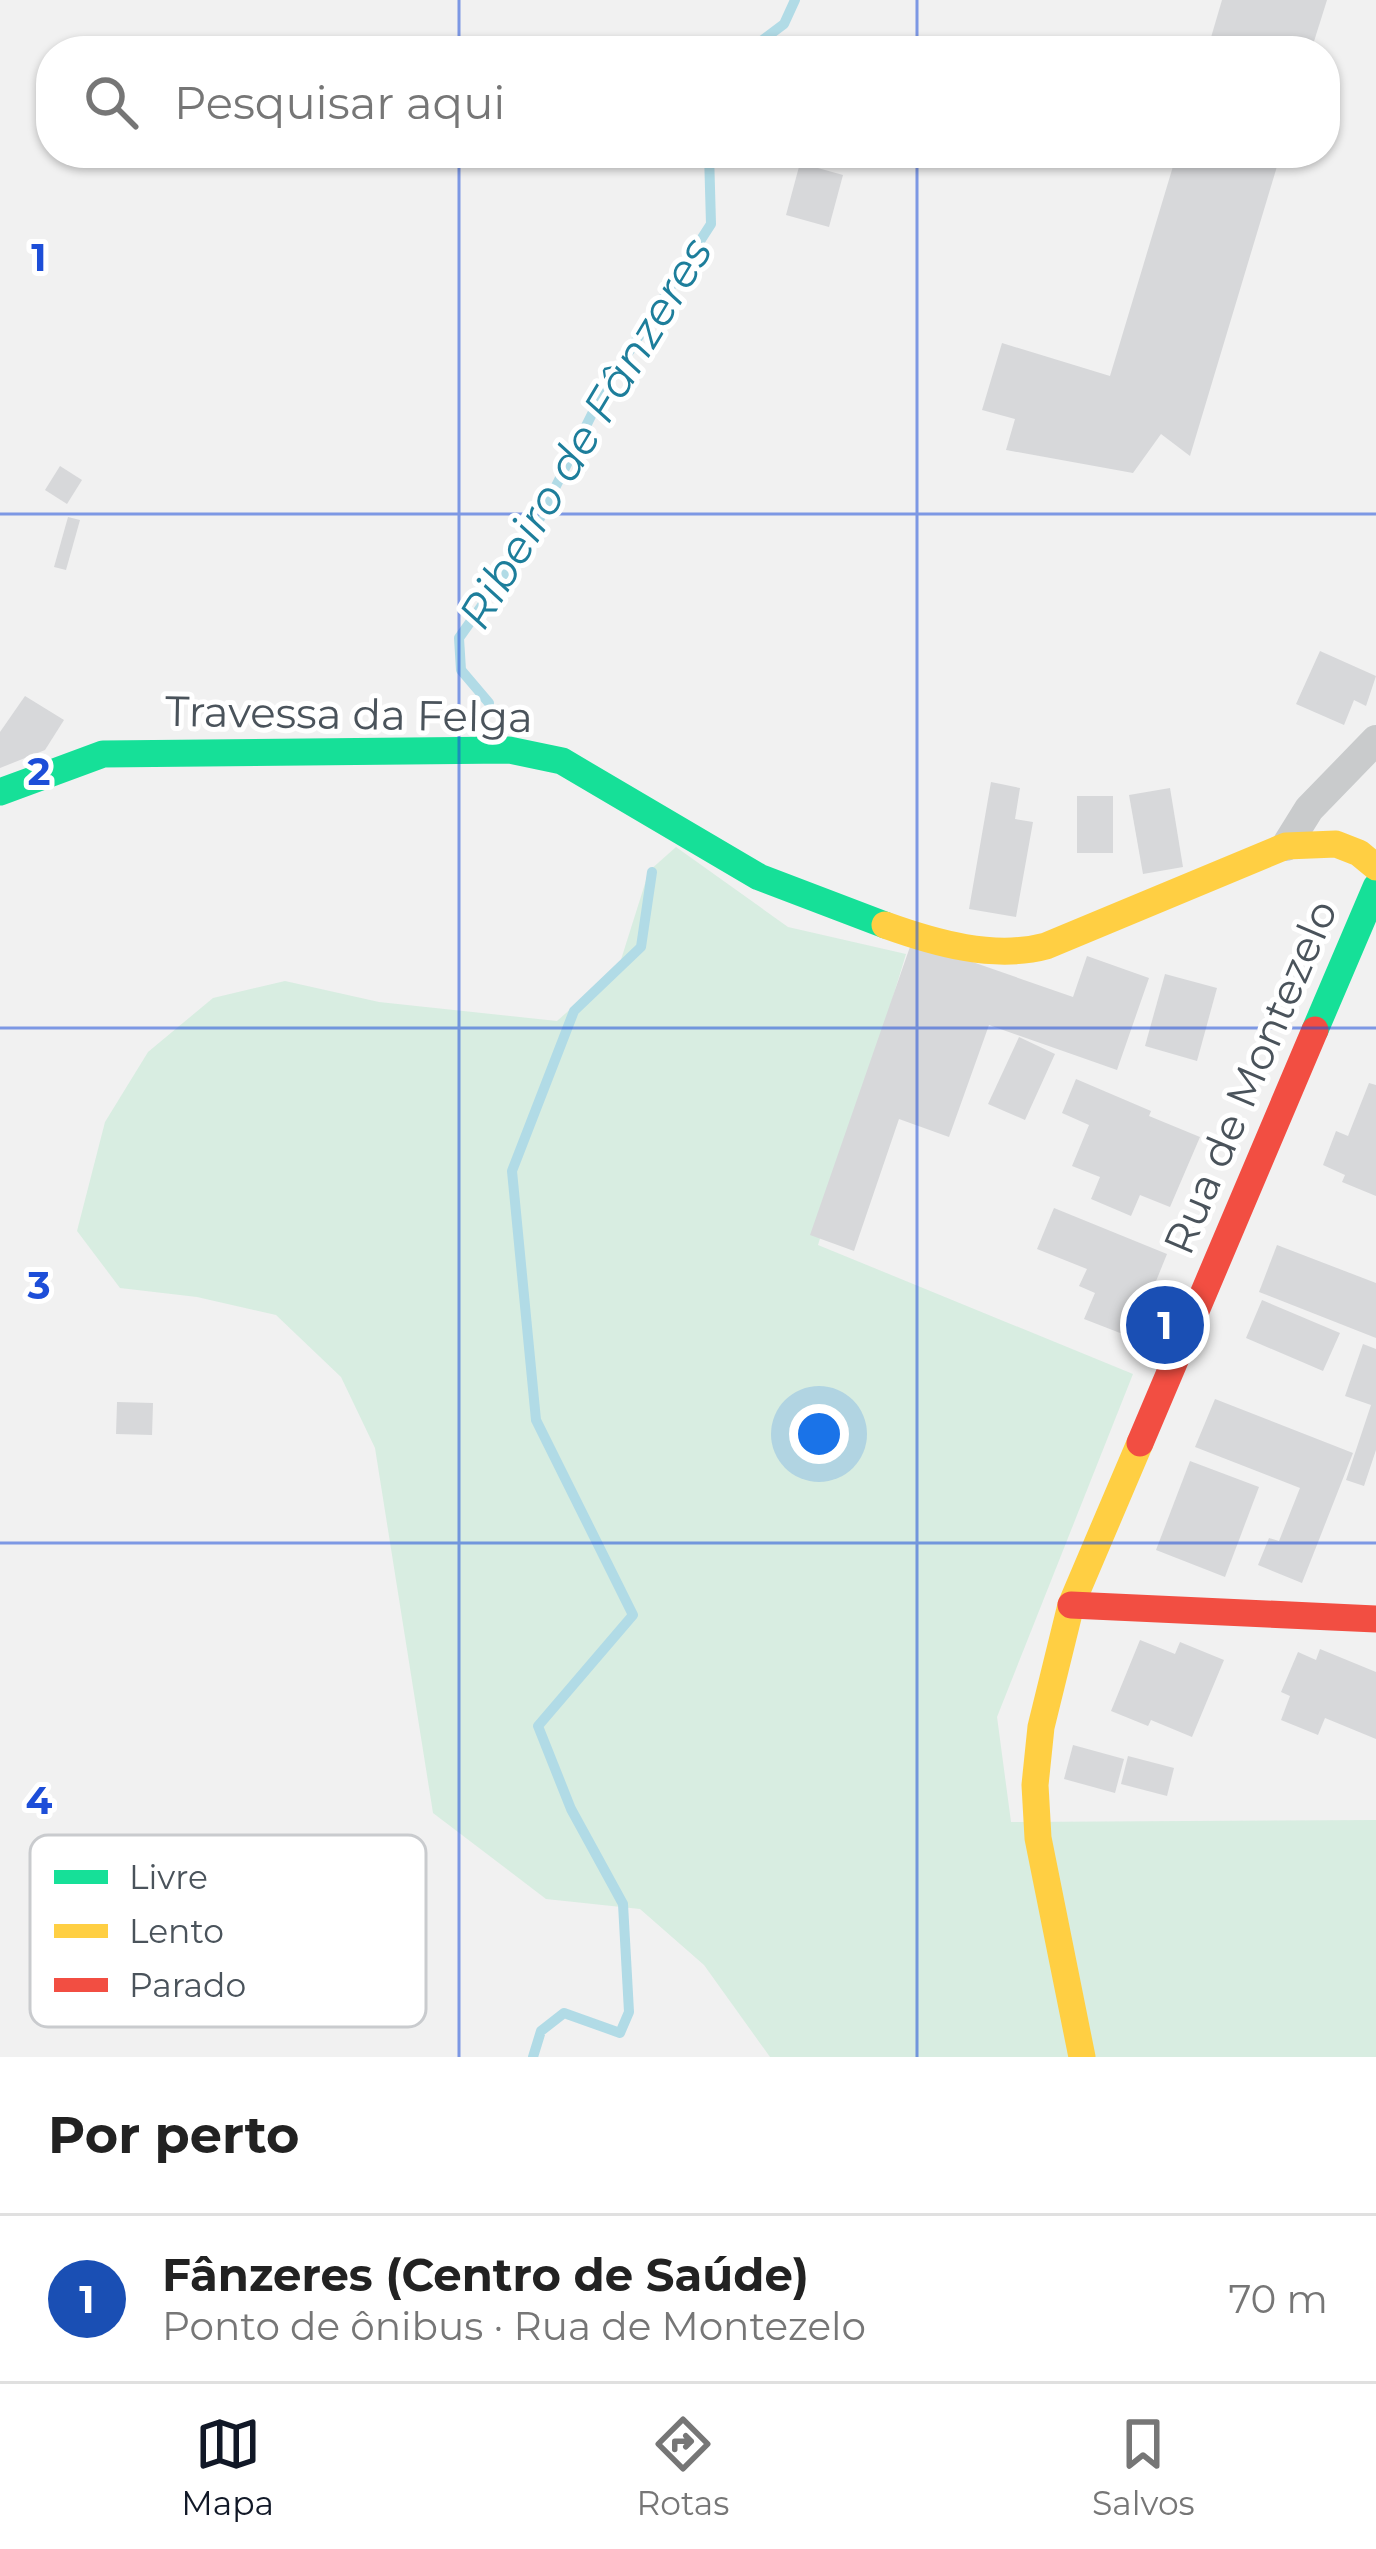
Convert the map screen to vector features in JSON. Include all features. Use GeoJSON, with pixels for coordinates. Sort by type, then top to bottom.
{"type":"FeatureCollection","features":[{"type":"Feature","properties":{"kind":"street"},"geometry":{"type":"LineString","coordinates":[[1286,846],[1310,809],[1376,740]]}},
{"type":"Feature","properties":{"kind":"street","name":"Travessa da Felga"},"geometry":{"type":"LineString","coordinates":[[0,792],[103,754],[509,750],[562,760],[759,877],[892,928],[1016,954],[1134,913],[1286,846],[1336,844],[1359,853],[1376,867]]}},
{"type":"Feature","properties":{"kind":"street","name":"Rua de Montezelo"},"geometry":{"type":"LineString","coordinates":[[1082,2057],[1038,1838],[1034,1785],[1041,1727],[1072,1605],[1376,887]]}},
{"type":"Feature","properties":{"kind":"street"},"geometry":{"type":"LineString","coordinates":[[1072,1605],[1376,1618]]}},
{"type":"Feature","properties":{"kind":"green space"},"geometry":{"type":"Polygon","coordinates":[[[676,847],[788,927],[906,954],[818,1245],[1133,1374],[997,1717],[1011,1822],[1376,1820],[1376,2057],[770,2057],[704,1965],[640,1909],[546,1899],[433,1813],[375,1448],[341,1377],[276,1315],[197,1297],[120,1288],[77,1231],[105,1122],[148,1052],[213,998],[285,981],[379,1002],[557,1021],[619,966],[649,871],[676,847]]]}},
{"type":"Feature","properties":{"kind":"building"},"geometry":{"type":"Polygon","coordinates":[[[1222,0],[1327,0],[1316,36],[1211,36],[1222,0]]]}},
{"type":"Feature","properties":{"kind":"building"},"geometry":{"type":"Polygon","coordinates":[[[799,168],[843,175],[829,227],[786,215],[799,168]]]}},
{"type":"Feature","properties":{"kind":"building"},"geometry":{"type":"Polygon","coordinates":[[[1172,168],[1276,168],[1190,456],[1161,434],[1133,473],[1006,450],[1015,419],[982,410],[1002,343],[1110,376],[1172,168]]]}},
{"type":"Feature","properties":{"kind":"building"},"geometry":{"type":"Polygon","coordinates":[[[60,466],[82,480],[67,504],[45,490],[60,466]]]}},
{"type":"Feature","properties":{"kind":"building"},"geometry":{"type":"Polygon","coordinates":[[[68,517],[80,520],[66,570],[54,567],[68,517]]]}},
{"type":"Feature","properties":{"kind":"building"},"geometry":{"type":"Polygon","coordinates":[[[1320,651],[1376,676],[1366,706],[1354,700],[1344,725],[1296,704],[1320,651]]]}},
{"type":"Feature","properties":{"kind":"building"},"geometry":{"type":"Polygon","coordinates":[[[25,696],[64,720],[45,750],[0,768],[0,732],[25,696]]]}},
{"type":"Feature","properties":{"kind":"building"},"geometry":{"type":"Polygon","coordinates":[[[991,782],[1020,788],[1015,819],[1033,822],[1016,917],[969,909],[991,782]]]}},
{"type":"Feature","properties":{"kind":"building"},"geometry":{"type":"Polygon","coordinates":[[[1170,788],[1183,867],[1143,874],[1129,795],[1170,788]]]}},
{"type":"Feature","properties":{"kind":"building"},"geometry":{"type":"Polygon","coordinates":[[[1077,796],[1113,796],[1113,853],[1077,853],[1077,796]]]}},
{"type":"Feature","properties":{"kind":"building"},"geometry":{"type":"Polygon","coordinates":[[[912,941],[1073,997],[1087,956],[1149,978],[1117,1070],[989,1025],[949,1137],[899,1119],[854,1251],[810,1235],[912,941]]]}},
{"type":"Feature","properties":{"kind":"building"},"geometry":{"type":"Polygon","coordinates":[[[1165,974],[1217,988],[1197,1061],[1145,1046],[1165,974]]]}},
{"type":"Feature","properties":{"kind":"building"},"geometry":{"type":"Polygon","coordinates":[[[1019,1037],[1055,1054],[1025,1120],[988,1104],[1019,1037]]]}},
{"type":"Feature","properties":{"kind":"building"},"geometry":{"type":"Polygon","coordinates":[[[1076,1079],[1200,1137],[1170,1207],[1140,1195],[1131,1216],[1091,1199],[1100,1177],[1072,1166],[1089,1125],[1062,1113],[1076,1079]]]}},
{"type":"Feature","properties":{"kind":"building"},"geometry":{"type":"Polygon","coordinates":[[[1369,1083],[1376,1085],[1376,1196],[1342,1182],[1345,1175],[1323,1165],[1336,1131],[1348,1136],[1369,1083]]]}},
{"type":"Feature","properties":{"kind":"building"},"geometry":{"type":"Polygon","coordinates":[[[1054,1208],[1167,1254],[1133,1338],[1084,1319],[1095,1293],[1079,1286],[1087,1269],[1037,1249],[1054,1208]]]}},
{"type":"Feature","properties":{"kind":"building"},"geometry":{"type":"Polygon","coordinates":[[[1277,1245],[1376,1283],[1376,1338],[1259,1292],[1277,1245]]]}},
{"type":"Feature","properties":{"kind":"building"},"geometry":{"type":"Polygon","coordinates":[[[1262,1300],[1340,1333],[1323,1371],[1246,1338],[1262,1300]]]}},
{"type":"Feature","properties":{"kind":"building"},"geometry":{"type":"Polygon","coordinates":[[[1363,1344],[1376,1349],[1376,1450],[1364,1486],[1346,1480],[1371,1405],[1345,1396],[1363,1344]]]}},
{"type":"Feature","properties":{"kind":"building"},"geometry":{"type":"Polygon","coordinates":[[[1215,1399],[1353,1453],[1302,1583],[1258,1565],[1269,1538],[1279,1541],[1300,1488],[1195,1447],[1215,1399]]]}},
{"type":"Feature","properties":{"kind":"building"},"geometry":{"type":"Polygon","coordinates":[[[117,1402],[153,1403],[152,1435],[116,1434],[117,1402]]]}},
{"type":"Feature","properties":{"kind":"building"},"geometry":{"type":"Polygon","coordinates":[[[1190,1461],[1259,1487],[1225,1577],[1156,1550],[1190,1461]]]}},
{"type":"Feature","properties":{"kind":"building"},"geometry":{"type":"Polygon","coordinates":[[[1140,1640],[1175,1654],[1180,1642],[1224,1660],[1192,1737],[1151,1720],[1148,1726],[1111,1711],[1140,1640]]]}},
{"type":"Feature","properties":{"kind":"building"},"geometry":{"type":"Polygon","coordinates":[[[1320,1649],[1376,1672],[1376,1739],[1325,1718],[1318,1735],[1281,1720],[1290,1696],[1281,1692],[1298,1652],[1316,1660],[1320,1649]]]}},
{"type":"Feature","properties":{"kind":"building"},"geometry":{"type":"Polygon","coordinates":[[[1073,1745],[1124,1759],[1115,1793],[1064,1779],[1073,1745]]]}},
{"type":"Feature","properties":{"kind":"building"},"geometry":{"type":"Polygon","coordinates":[[[1128,1756],[1174,1768],[1167,1796],[1121,1784],[1128,1756]]]}},
{"type":"Feature","properties":{"kind":"waterway","name":"Ribeiro de Fânzeres"},"geometry":{"type":"LineString","coordinates":[[768,36],[784,24],[795,0]]}},
{"type":"Feature","properties":{"kind":"waterway","name":"Ribeiro de Fânzeres"},"geometry":{"type":"LineString","coordinates":[[489,703],[461,670],[459,638],[531,536],[603,392],[711,224],[709,168]]}},
{"type":"Feature","properties":{"kind":"waterway","name":"Ribeiro de Fânzeres"},"geometry":{"type":"LineString","coordinates":[[533,2057],[541,2031],[564,2013],[620,2033],[629,2012],[623,1904],[571,1809],[538,1726],[633,1615],[536,1420],[512,1171],[574,1011],[641,947],[652,872]]}},
{"type":"Feature","properties":{"kind":"traffic: fast"},"geometry":{"type":"LineString","coordinates":[[0,792],[103,754],[509,750],[562,761],[759,877],[885,925]]}},
{"type":"Feature","properties":{"kind":"traffic: fast"},"geometry":{"type":"LineString","coordinates":[[1315,1030],[1376,887]]}},
{"type":"Feature","properties":{"kind":"traffic: slow"},"geometry":{"type":"LineString","coordinates":[[885,925],[965,948],[1026,950],[1046,946],[1286,846],[1336,844],[1359,853],[1376,867]]}},
{"type":"Feature","properties":{"kind":"traffic: slow"},"geometry":{"type":"LineString","coordinates":[[1082,2057],[1038,1838],[1035,1785],[1041,1727],[1071,1605],[1140,1443]]}},
{"type":"Feature","properties":{"kind":"traffic: jam"},"geometry":{"type":"LineString","coordinates":[[1140,1443],[1315,1030]]}},
{"type":"Feature","properties":{"kind":"traffic: jam"},"geometry":{"type":"LineString","coordinates":[[1071,1605],[1376,1619]]}},
{"type":"Feature","properties":{"kind":"place","name":"Fânzeres (Centro de Saúde)"},"geometry":{"type":"Point","coordinates":[1165,1325]}}]}
